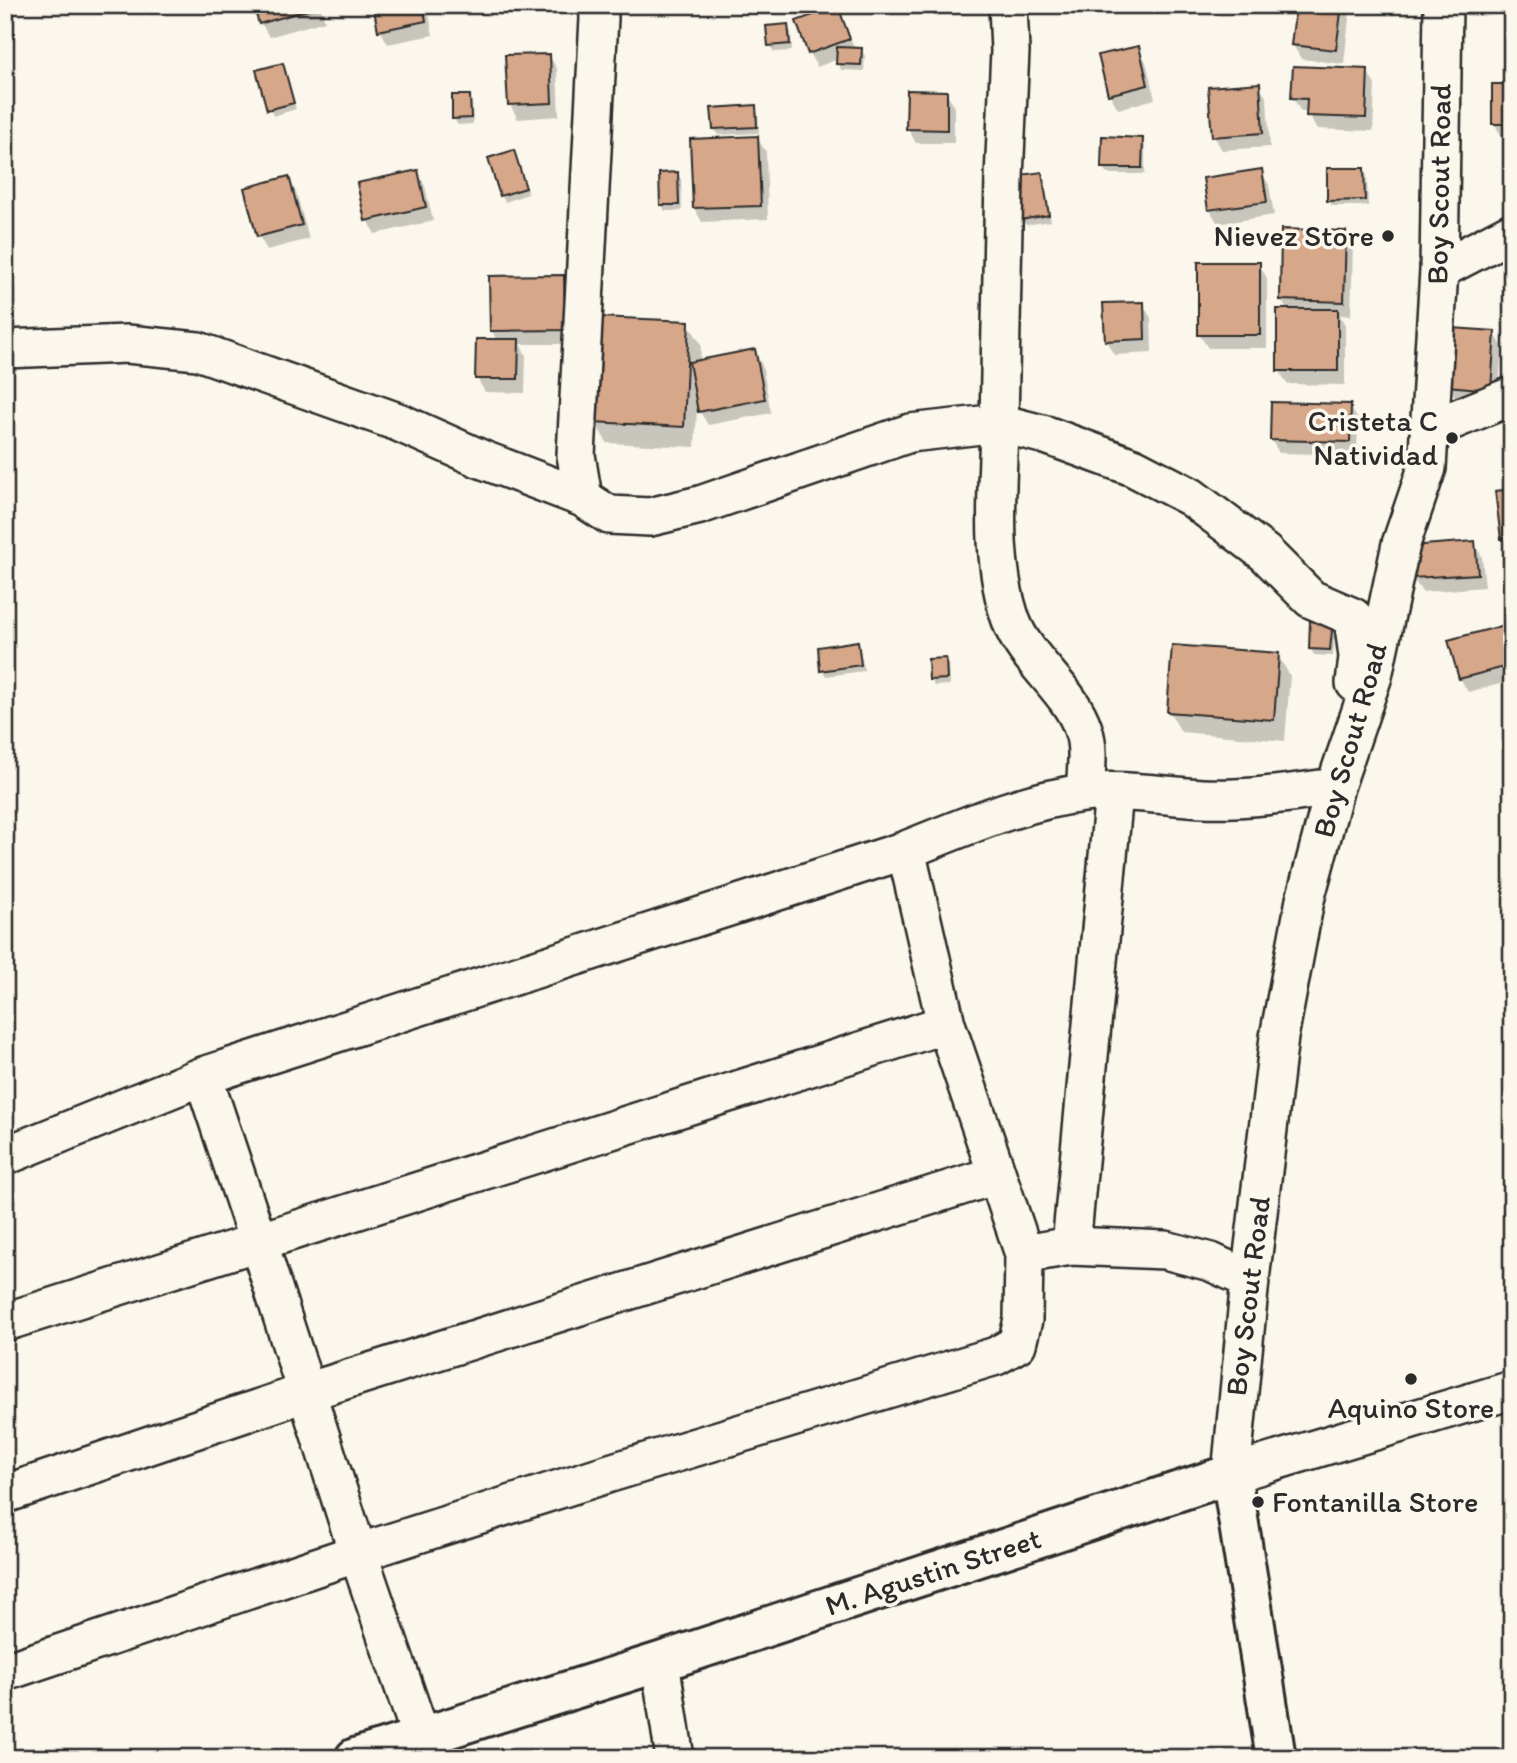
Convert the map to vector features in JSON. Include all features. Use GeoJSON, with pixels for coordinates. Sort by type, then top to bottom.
{"type":"FeatureCollection","features":[{"type":"Feature","properties":{"kind":"street"},"geometry":{"type":"LineString","coordinates":[[583,498],[576,455],[598,5]]}},
{"type":"Feature","properties":{"kind":"street"},"geometry":{"type":"LineString","coordinates":[[1008,5],[1010,51],[1004,177],[997,506],[1000,583],[1013,626],[1067,701],[1083,729],[1086,757],[1099,793],[1071,1246]]}},
{"type":"Feature","properties":{"kind":"street","name":"Boy Scout Road"},"geometry":{"type":"LineString","coordinates":[[1231,1474],[1250,1280],[1279,1037],[1305,900],[1335,787],[1373,676],[1401,544],[1427,468],[1438,270],[1443,5]]}},
{"type":"Feature","properties":{"kind":"street"},"geometry":{"type":"LineString","coordinates":[[1438,270],[1512,232]]}},
{"type":"Feature","properties":{"kind":"street"},"geometry":{"type":"LineString","coordinates":[[5,349],[127,344],[198,351],[398,422],[481,459],[583,498],[609,515],[650,517],[701,505],[909,433],[999,423],[1046,435],[1133,467],[1191,497],[1265,553],[1311,599],[1353,617],[1358,657],[1349,745]]}},
{"type":"Feature","properties":{"kind":"street"},"geometry":{"type":"LineString","coordinates":[[1431,429],[1512,396]]}},
{"type":"Feature","properties":{"kind":"street"},"geometry":{"type":"LineString","coordinates":[[5,1156],[203,1076],[906,850],[1009,809],[1099,793],[1204,798],[1269,796],[1335,787]]}},
{"type":"Feature","properties":{"kind":"street"},"geometry":{"type":"LineString","coordinates":[[5,1672],[358,1553],[996,1356],[1017,1344],[1023,1320],[1024,1254],[946,1024],[906,850]]}},
{"type":"Feature","properties":{"kind":"street"},"geometry":{"type":"LineString","coordinates":[[5,1322],[946,1024]]}},
{"type":"Feature","properties":{"kind":"street"},"geometry":{"type":"LineString","coordinates":[[203,1076],[358,1553],[421,1737]]}},
{"type":"Feature","properties":{"kind":"street"},"geometry":{"type":"LineString","coordinates":[[5,1494],[307,1392],[996,1175]]}},
{"type":"Feature","properties":{"kind":"street"},"geometry":{"type":"LineString","coordinates":[[1024,1254],[1071,1246],[1165,1250],[1210,1262],[1250,1280]]}},
{"type":"Feature","properties":{"kind":"street","name":"M. Agustin Street"},"geometry":{"type":"LineString","coordinates":[[355,1758],[660,1662],[1231,1474],[1512,1390]]}},
{"type":"Feature","properties":{"kind":"street"},"geometry":{"type":"LineString","coordinates":[[1231,1474],[1276,1758]]}},
{"type":"Feature","properties":{"kind":"street"},"geometry":{"type":"LineString","coordinates":[[660,1662],[675,1758]]}},
{"type":"Feature","properties":{"kind":"building"},"geometry":{"type":"Polygon","coordinates":[[[253,5],[318,5],[318,7],[259,24],[253,5]]]}},
{"type":"Feature","properties":{"kind":"building"},"geometry":{"type":"Polygon","coordinates":[[[373,5],[423,5],[426,21],[378,31],[373,5]]]}},
{"type":"Feature","properties":{"kind":"building"},"geometry":{"type":"Polygon","coordinates":[[[1296,5],[1342,5],[1336,50],[1291,45],[1296,5]]]}},
{"type":"Feature","properties":{"kind":"building"},"geometry":{"type":"Polygon","coordinates":[[[838,6],[850,39],[808,54],[796,21],[838,6]]]}},
{"type":"Feature","properties":{"kind":"building"},"geometry":{"type":"Polygon","coordinates":[[[788,24],[790,44],[768,46],[766,26],[788,24]]]}},
{"type":"Feature","properties":{"kind":"building"},"geometry":{"type":"Polygon","coordinates":[[[1139,46],[1148,85],[1108,95],[1098,55],[1139,46]]]}},
{"type":"Feature","properties":{"kind":"building"},"geometry":{"type":"Polygon","coordinates":[[[837,47],[862,48],[861,65],[836,64],[837,47]]]}},
{"type":"Feature","properties":{"kind":"building"},"geometry":{"type":"Polygon","coordinates":[[[550,54],[552,103],[508,105],[505,55],[550,54]]]}},
{"type":"Feature","properties":{"kind":"building"},"geometry":{"type":"Polygon","coordinates":[[[283,63],[294,103],[267,110],[256,70],[283,63]]]}},
{"type":"Feature","properties":{"kind":"building"},"geometry":{"type":"Polygon","coordinates":[[[1293,66],[1368,69],[1366,118],[1306,116],[1307,99],[1291,98],[1293,66]]]}},
{"type":"Feature","properties":{"kind":"building"},"geometry":{"type":"Polygon","coordinates":[[[1260,83],[1263,133],[1212,137],[1208,87],[1260,83]]]}},
{"type":"Feature","properties":{"kind":"building"},"geometry":{"type":"Polygon","coordinates":[[[1492,84],[1512,84],[1512,124],[1492,124],[1492,84]]]}},
{"type":"Feature","properties":{"kind":"building"},"geometry":{"type":"Polygon","coordinates":[[[907,90],[947,91],[947,130],[906,129],[907,90]]]}},
{"type":"Feature","properties":{"kind":"building"},"geometry":{"type":"Polygon","coordinates":[[[452,95],[470,95],[471,118],[452,119],[452,95]]]}},
{"type":"Feature","properties":{"kind":"building"},"geometry":{"type":"Polygon","coordinates":[[[756,105],[757,127],[713,129],[711,108],[756,105]]]}},
{"type":"Feature","properties":{"kind":"building"},"geometry":{"type":"Polygon","coordinates":[[[758,136],[761,206],[693,208],[690,139],[758,136]]]}},
{"type":"Feature","properties":{"kind":"building"},"geometry":{"type":"Polygon","coordinates":[[[1102,136],[1143,138],[1142,168],[1101,168],[1102,136]]]}},
{"type":"Feature","properties":{"kind":"building"},"geometry":{"type":"Polygon","coordinates":[[[514,150],[526,188],[500,196],[488,158],[514,150]]]}},
{"type":"Feature","properties":{"kind":"building"},"geometry":{"type":"Polygon","coordinates":[[[1327,168],[1364,168],[1365,200],[1327,201],[1327,168]]]}},
{"type":"Feature","properties":{"kind":"building"},"geometry":{"type":"Polygon","coordinates":[[[1262,169],[1267,202],[1208,210],[1203,178],[1262,169]]]}},
{"type":"Feature","properties":{"kind":"building"},"geometry":{"type":"Polygon","coordinates":[[[418,170],[426,207],[365,221],[357,183],[418,170]]]}},
{"type":"Feature","properties":{"kind":"building"},"geometry":{"type":"Polygon","coordinates":[[[678,172],[679,205],[660,205],[659,173],[678,172]]]}},
{"type":"Feature","properties":{"kind":"building"},"geometry":{"type":"Polygon","coordinates":[[[1042,172],[1049,215],[1020,220],[1013,176],[1042,172]]]}},
{"type":"Feature","properties":{"kind":"building"},"geometry":{"type":"Polygon","coordinates":[[[289,176],[302,225],[257,237],[244,188],[289,176]]]}},
{"type":"Feature","properties":{"kind":"building"},"geometry":{"type":"Polygon","coordinates":[[[1281,229],[1346,231],[1344,302],[1280,300],[1281,229]]]}},
{"type":"Feature","properties":{"kind":"building"},"geometry":{"type":"Polygon","coordinates":[[[1198,262],[1260,262],[1260,335],[1198,335],[1198,262]]]}},
{"type":"Feature","properties":{"kind":"building"},"geometry":{"type":"Polygon","coordinates":[[[1512,270],[1512,298],[1504,272],[1512,270]]]}},
{"type":"Feature","properties":{"kind":"building"},"geometry":{"type":"Polygon","coordinates":[[[564,275],[565,330],[490,331],[489,276],[564,275]]]}},
{"type":"Feature","properties":{"kind":"building"},"geometry":{"type":"Polygon","coordinates":[[[1144,302],[1145,339],[1105,341],[1103,303],[1144,302]]]}},
{"type":"Feature","properties":{"kind":"building"},"geometry":{"type":"Polygon","coordinates":[[[1277,309],[1338,309],[1338,371],[1277,371],[1277,309]]]}},
{"type":"Feature","properties":{"kind":"building"},"geometry":{"type":"Polygon","coordinates":[[[599,317],[689,321],[684,427],[593,422],[599,317]]]}},
{"type":"Feature","properties":{"kind":"building"},"geometry":{"type":"Polygon","coordinates":[[[1452,328],[1495,331],[1491,390],[1447,386],[1452,328]]]}},
{"type":"Feature","properties":{"kind":"building"},"geometry":{"type":"Polygon","coordinates":[[[476,339],[519,339],[518,379],[475,379],[476,339]]]}},
{"type":"Feature","properties":{"kind":"building"},"geometry":{"type":"Polygon","coordinates":[[[755,349],[765,399],[698,412],[689,362],[755,349]]]}},
{"type":"Feature","properties":{"kind":"building"},"geometry":{"type":"Polygon","coordinates":[[[1271,402],[1351,404],[1350,442],[1270,440],[1271,402]]]}},
{"type":"Feature","properties":{"kind":"building"},"geometry":{"type":"Polygon","coordinates":[[[1512,489],[1512,537],[1501,539],[1495,491],[1512,489]]]}},
{"type":"Feature","properties":{"kind":"building"},"geometry":{"type":"Polygon","coordinates":[[[1475,541],[1478,574],[1412,578],[1410,546],[1475,541]]]}},
{"type":"Feature","properties":{"kind":"building"},"geometry":{"type":"Polygon","coordinates":[[[1310,620],[1333,621],[1330,650],[1309,649],[1310,620]]]}},
{"type":"Feature","properties":{"kind":"building"},"geometry":{"type":"Polygon","coordinates":[[[1505,625],[1512,648],[1512,665],[1459,679],[1448,640],[1505,625]]]}},
{"type":"Feature","properties":{"kind":"building"},"geometry":{"type":"Polygon","coordinates":[[[858,641],[861,665],[820,671],[818,647],[858,641]]]}},
{"type":"Feature","properties":{"kind":"building"},"geometry":{"type":"Polygon","coordinates":[[[1172,645],[1279,653],[1274,720],[1167,712],[1172,645]]]}},
{"type":"Feature","properties":{"kind":"building"},"geometry":{"type":"Polygon","coordinates":[[[946,658],[947,679],[929,680],[928,659],[946,658]]]}},
{"type":"Feature","properties":{"kind":"place","name":"Nievez Store"},"geometry":{"type":"Point","coordinates":[1388,236]}},
{"type":"Feature","properties":{"kind":"place","name":"Cristeta C Natividad"},"geometry":{"type":"Point","coordinates":[1452,438]}},
{"type":"Feature","properties":{"kind":"place","name":"Aquino Store"},"geometry":{"type":"Point","coordinates":[1411,1379]}},
{"type":"Feature","properties":{"kind":"place","name":"Fontanilla Store"},"geometry":{"type":"Point","coordinates":[1258,1502]}}]}
